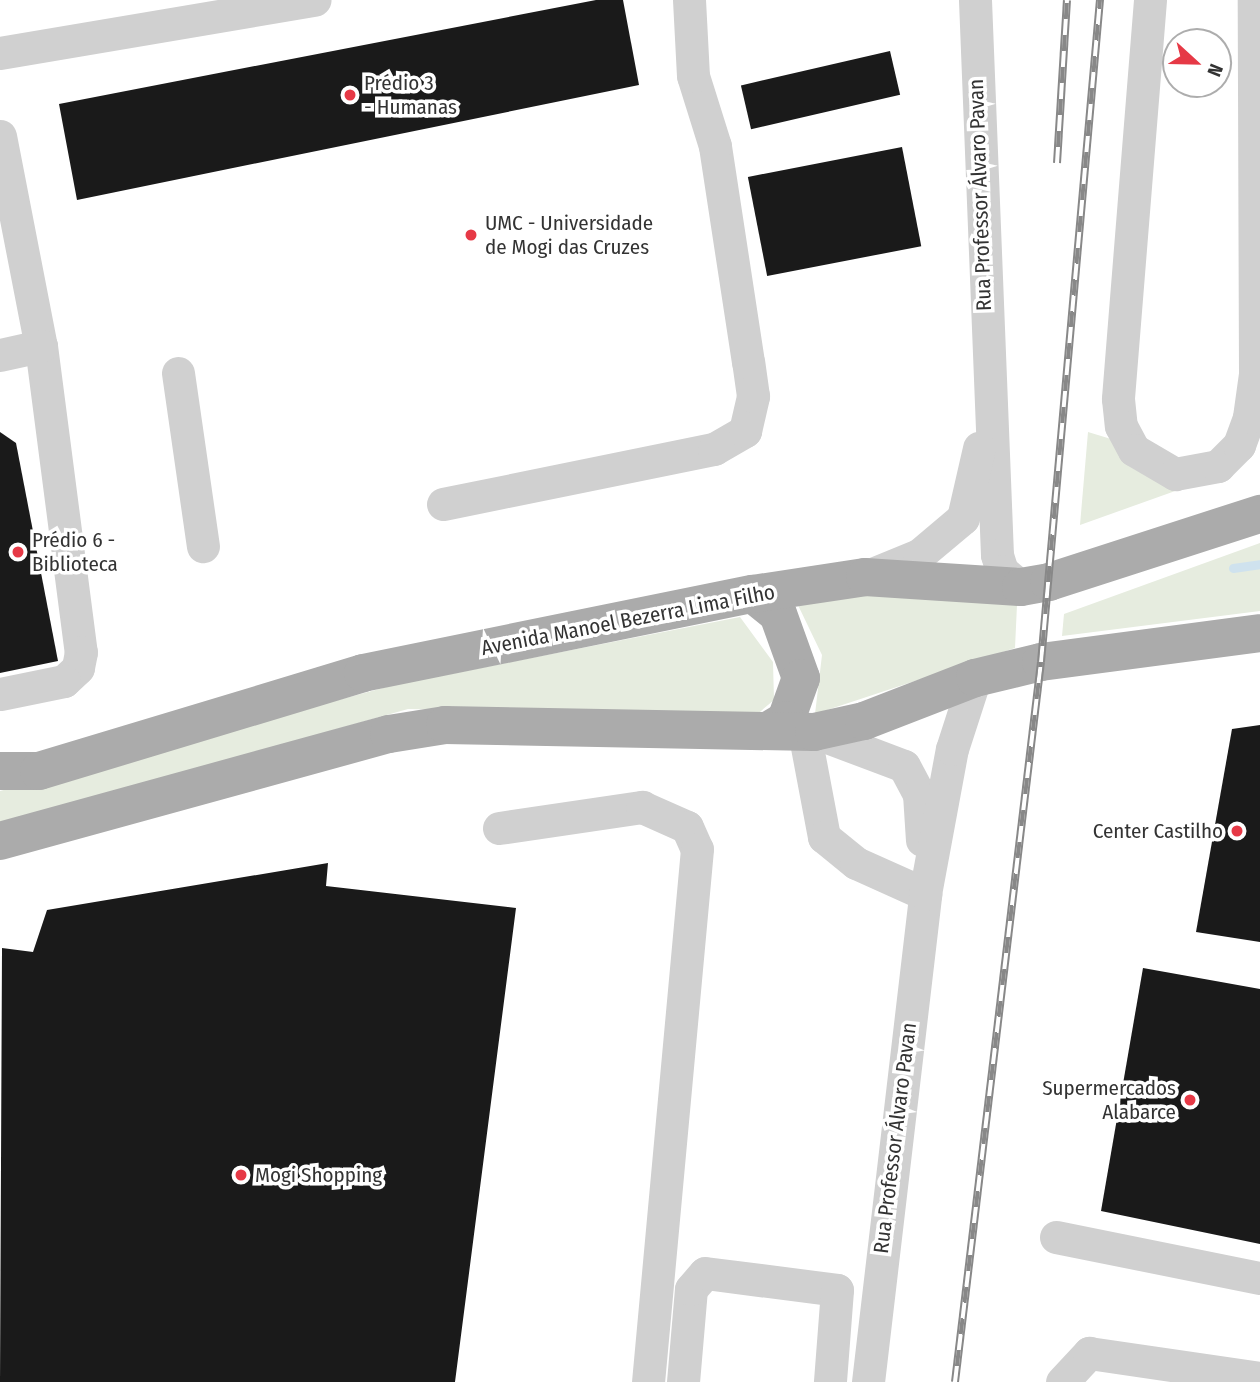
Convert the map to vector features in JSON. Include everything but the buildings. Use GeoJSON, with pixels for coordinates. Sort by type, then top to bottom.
{"type":"FeatureCollection","features":[{"type":"Feature","properties":{"kind":"main road","name":"Avenida Manoel Bezerra Lima Filho"},"geometry":{"type":"LineString","coordinates":[[0,771],[39,771],[363,673],[753,594],[864,577],[1021,587],[1260,514]]}},
{"type":"Feature","properties":{"kind":"main road"},"geometry":{"type":"LineString","coordinates":[[753,594],[778,614],[801,678],[786,720],[795,731]]}},
{"type":"Feature","properties":{"kind":"main road"},"geometry":{"type":"LineString","coordinates":[[0,841],[351,744],[445,725],[795,731],[864,721],[975,678],[1041,662],[1260,633]]}},
{"type":"Feature","properties":{"kind":"street"},"geometry":{"type":"LineString","coordinates":[[0,53],[315,0]]}},
{"type":"Feature","properties":{"kind":"street"},"geometry":{"type":"LineString","coordinates":[[443,504],[714,449],[745,431],[752,396],[748,362],[715,146],[693,76],[689,0]]}},
{"type":"Feature","properties":{"kind":"street","name":"Rua Professor Álvaro Pavan"},"geometry":{"type":"LineString","coordinates":[[975,0],[986,390],[997,555],[1002,571],[1021,587]]}},
{"type":"Feature","properties":{"kind":"street"},"geometry":{"type":"LineString","coordinates":[[1150,0],[1118,399],[1122,426],[1152,465],[1175,474],[1202,473],[1239,445],[1255,374],[1254,0]]}},
{"type":"Feature","properties":{"kind":"street"},"geometry":{"type":"LineString","coordinates":[[0,136],[41,346],[81,652],[78,668],[64,681],[0,694]]}},
{"type":"Feature","properties":{"kind":"street"},"geometry":{"type":"LineString","coordinates":[[0,355],[41,346]]}},
{"type":"Feature","properties":{"kind":"street"},"geometry":{"type":"LineString","coordinates":[[178,373],[202,545]]}},
{"type":"Feature","properties":{"kind":"street","name":"Rua Professor Álvaro Pavan"},"geometry":{"type":"LineString","coordinates":[[864,577],[919,555],[963,518],[975,480],[986,390]]}},
{"type":"Feature","properties":{"kind":"street","name":"Rua Professor Álvaro Pavan"},"geometry":{"type":"LineString","coordinates":[[867,1382],[925,894],[952,749],[975,678]]}},
{"type":"Feature","properties":{"kind":"street"},"geometry":{"type":"LineString","coordinates":[[795,731],[824,837],[856,863],[925,894]]}},
{"type":"Feature","properties":{"kind":"street","name":"Rua Professor Álvaro Pavan"},"geometry":{"type":"LineString","coordinates":[[795,731],[893,758],[916,781],[925,894]]}},
{"type":"Feature","properties":{"kind":"street"},"geometry":{"type":"LineString","coordinates":[[499,828],[642,807],[674,817],[693,836],[699,868],[648,1382]]}},
{"type":"Feature","properties":{"kind":"street"},"geometry":{"type":"LineString","coordinates":[[1056,1237],[1260,1278]]}},
{"type":"Feature","properties":{"kind":"street"},"geometry":{"type":"LineString","coordinates":[[683,1382],[691,1289],[705,1273],[837,1290],[830,1382]]}},
{"type":"Feature","properties":{"kind":"street"},"geometry":{"type":"LineString","coordinates":[[1062,1382],[1089,1353],[1260,1378]]}},
{"type":"Feature","properties":{"kind":"shaded area"},"geometry":{"type":"Polygon","coordinates":[[[1088,432],[1111,439],[1192,485],[1080,525],[1088,432]]]}},
{"type":"Feature","properties":{"kind":"shaded area"},"geometry":{"type":"Polygon","coordinates":[[[1260,543],[1260,611],[1062,636],[1064,614],[1260,543]]]}},
{"type":"Feature","properties":{"kind":"shaded area"},"geometry":{"type":"Polygon","coordinates":[[[869,594],[1017,605],[1015,648],[815,714],[822,655],[796,601],[869,594]]]}},
{"type":"Feature","properties":{"kind":"shaded area"},"geometry":{"type":"Polygon","coordinates":[[[740,617],[773,662],[774,700],[755,716],[408,709],[0,824],[0,791],[394,685],[740,617]]]}},
{"type":"Feature","properties":{"kind":"waterway"},"geometry":{"type":"LineString","coordinates":[[1233,568],[1260,564]]}},
{"type":"Feature","properties":{"kind":"railway"},"geometry":{"type":"LineString","coordinates":[[1057,163],[1067,0]]}},
{"type":"Feature","properties":{"kind":"railway"},"geometry":{"type":"LineString","coordinates":[[955,1382],[1041,662],[1100,0]]}},
{"type":"Feature","properties":{"kind":"place","name":"Prédio 3 - Humanas"},"geometry":{"type":"Point","coordinates":[350,95]}},
{"type":"Feature","properties":{"kind":"place","name":"UMC - Universidade de Mogi das Cruzes"},"geometry":{"type":"Point","coordinates":[471,235]}},
{"type":"Feature","properties":{"kind":"place","name":"Prédio 6 - Biblioteca"},"geometry":{"type":"Point","coordinates":[18,552]}},
{"type":"Feature","properties":{"kind":"place","name":"Center Castilho"},"geometry":{"type":"Point","coordinates":[1237,831]}},
{"type":"Feature","properties":{"kind":"place","name":"Supermercados Alabarce"},"geometry":{"type":"Point","coordinates":[1190,1100]}},
{"type":"Feature","properties":{"kind":"place","name":"Mogi Shopping"},"geometry":{"type":"Point","coordinates":[241,1175]}}]}
